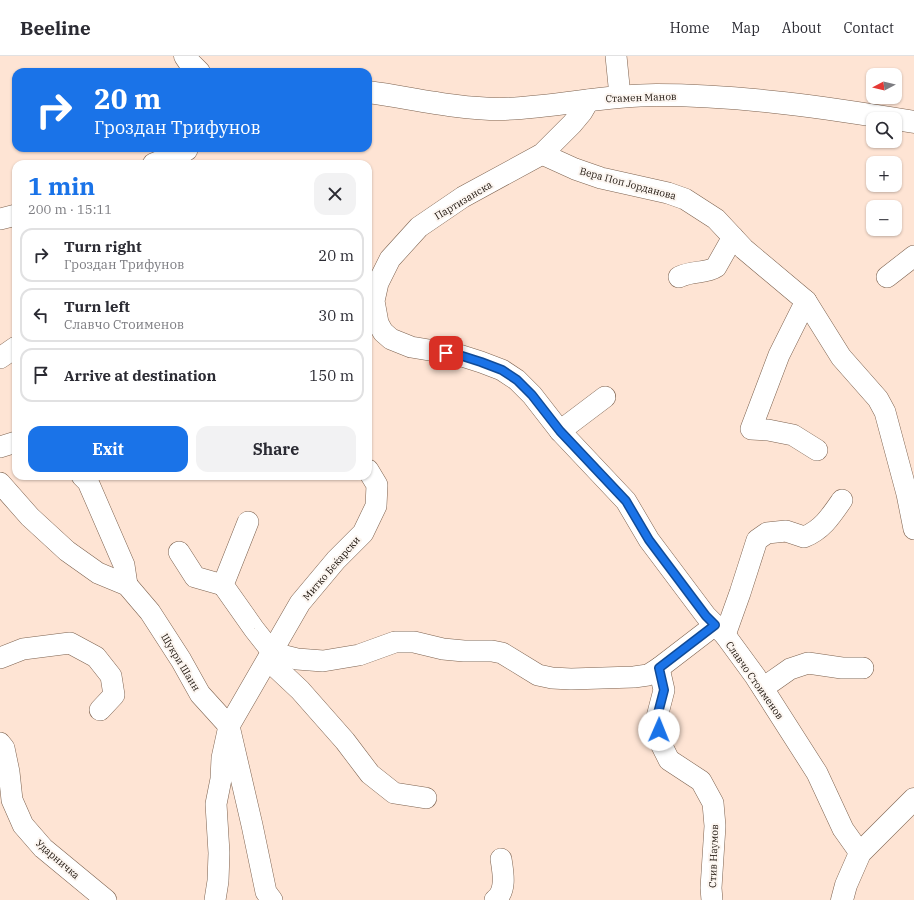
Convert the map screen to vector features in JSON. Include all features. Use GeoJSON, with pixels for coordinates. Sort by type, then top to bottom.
{"type":"FeatureCollection","features":[{"type":"Feature","properties":{"kind":"street"},"geometry":{"type":"LineString","coordinates":[[185,56],[195,68]]}},
{"type":"Feature","properties":{"kind":"street"},"geometry":{"type":"LineString","coordinates":[[616,56],[620,96]]}},
{"type":"Feature","properties":{"kind":"street","name":"Стамен Манов"},"geometry":{"type":"LineString","coordinates":[[372,93],[472,108],[501,109],[543,106],[620,96],[683,95],[765,102],[914,122]]}},
{"type":"Feature","properties":{"kind":"street","name":"Партизанска"},"geometry":{"type":"LineString","coordinates":[[373,326],[374,302],[378,283],[390,259],[419,227],[464,197],[542,154],[572,124],[582,112],[589,100]]}},
{"type":"Feature","properties":{"kind":"street"},"geometry":{"type":"LineString","coordinates":[[166,160],[185,154]]}},
{"type":"Feature","properties":{"kind":"street","name":"Вера Поп Јорданова"},"geometry":{"type":"LineString","coordinates":[[542,154],[575,169],[601,178],[668,193],[685,199],[716,219],[758,262],[806,301],[841,357],[878,400],[885,412],[907,494],[914,529]]}},
{"type":"Feature","properties":{"kind":"street"},"geometry":{"type":"LineString","coordinates":[[0,219],[12,216]]}},
{"type":"Feature","properties":{"kind":"street"},"geometry":{"type":"LineString","coordinates":[[679,277],[694,272],[712,270],[716,267],[733,237]]}},
{"type":"Feature","properties":{"kind":"street"},"geometry":{"type":"LineString","coordinates":[[887,277],[914,256]]}},
{"type":"Feature","properties":{"kind":"street"},"geometry":{"type":"LineString","coordinates":[[806,301],[779,355],[751,429],[768,430],[793,435],[817,450]]}},
{"type":"Feature","properties":{"kind":"street","name":"Славчо Стоименов"},"geometry":{"type":"LineString","coordinates":[[373,326],[391,339],[411,347],[459,355],[502,370],[517,380],[532,395],[560,431],[626,501],[649,540],[706,616],[720,630],[763,688],[817,773],[843,829],[860,853]]}},
{"type":"Feature","properties":{"kind":"street"},"geometry":{"type":"LineString","coordinates":[[0,358],[12,350]]}},
{"type":"Feature","properties":{"kind":"street"},"geometry":{"type":"LineString","coordinates":[[560,431],[605,397]]}},
{"type":"Feature","properties":{"kind":"street"},"geometry":{"type":"LineString","coordinates":[[0,447],[12,443]]}},
{"type":"Feature","properties":{"kind":"street","name":"Митко Беќарски"},"geometry":{"type":"LineString","coordinates":[[215,900],[218,881],[219,853],[216,804],[221,779],[222,758],[229,726],[271,656],[300,603],[336,560],[363,532],[376,506],[377,485],[372,477]]}},
{"type":"Feature","properties":{"kind":"street"},"geometry":{"type":"LineString","coordinates":[[86,480],[124,565],[127,585]]}},
{"type":"Feature","properties":{"kind":"street","name":"Шукри Шаин"},"geometry":{"type":"LineString","coordinates":[[0,483],[30,517],[67,551],[98,573],[127,585],[150,612],[181,660],[200,694],[229,726],[266,892],[272,900]]}},
{"type":"Feature","properties":{"kind":"street"},"geometry":{"type":"LineString","coordinates":[[271,656],[323,661],[359,654],[395,642],[414,642],[443,649],[492,651],[502,653],[538,675],[552,678],[571,679],[634,677],[648,675],[720,630],[757,540],[767,533],[786,531],[804,537],[814,533],[828,520],[842,500]]}},
{"type":"Feature","properties":{"kind":"street"},"geometry":{"type":"LineString","coordinates":[[223,585],[248,522]]}},
{"type":"Feature","properties":{"kind":"street"},"geometry":{"type":"LineString","coordinates":[[179,552],[195,576],[223,585],[271,656],[345,742],[370,774],[394,793],[426,798]]}},
{"type":"Feature","properties":{"kind":"street"},"geometry":{"type":"LineString","coordinates":[[0,658],[23,649],[70,643],[96,657],[111,676],[114,696],[100,710]]}},
{"type":"Feature","properties":{"kind":"street"},"geometry":{"type":"LineString","coordinates":[[763,688],[790,669],[808,663],[842,668],[863,668]]}},
{"type":"Feature","properties":{"kind":"street","name":"Стив Наумов"},"geometry":{"type":"LineString","coordinates":[[659,668],[664,690],[657,717],[660,742],[669,760],[701,781],[713,803],[715,826],[711,888],[712,900]]}},
{"type":"Feature","properties":{"kind":"street","name":"Ударничка"},"geometry":{"type":"LineString","coordinates":[[0,743],[4,748],[9,772],[12,800],[23,825],[43,848],[106,900]]}},
{"type":"Feature","properties":{"kind":"street"},"geometry":{"type":"LineString","coordinates":[[842,900],[846,885],[860,853],[914,800]]}},
{"type":"Feature","properties":{"kind":"street"},"geometry":{"type":"LineString","coordinates":[[495,900],[499,897],[504,880],[501,859]]}},
{"type":"Feature","properties":{"kind":"route"},"geometry":{"type":"LineString","coordinates":[[446,353],[459,355],[502,370],[517,380],[532,395],[560,431],[626,501],[649,540],[706,616],[715,625],[659,668],[664,690],[657,717],[659,730]]}}]}
